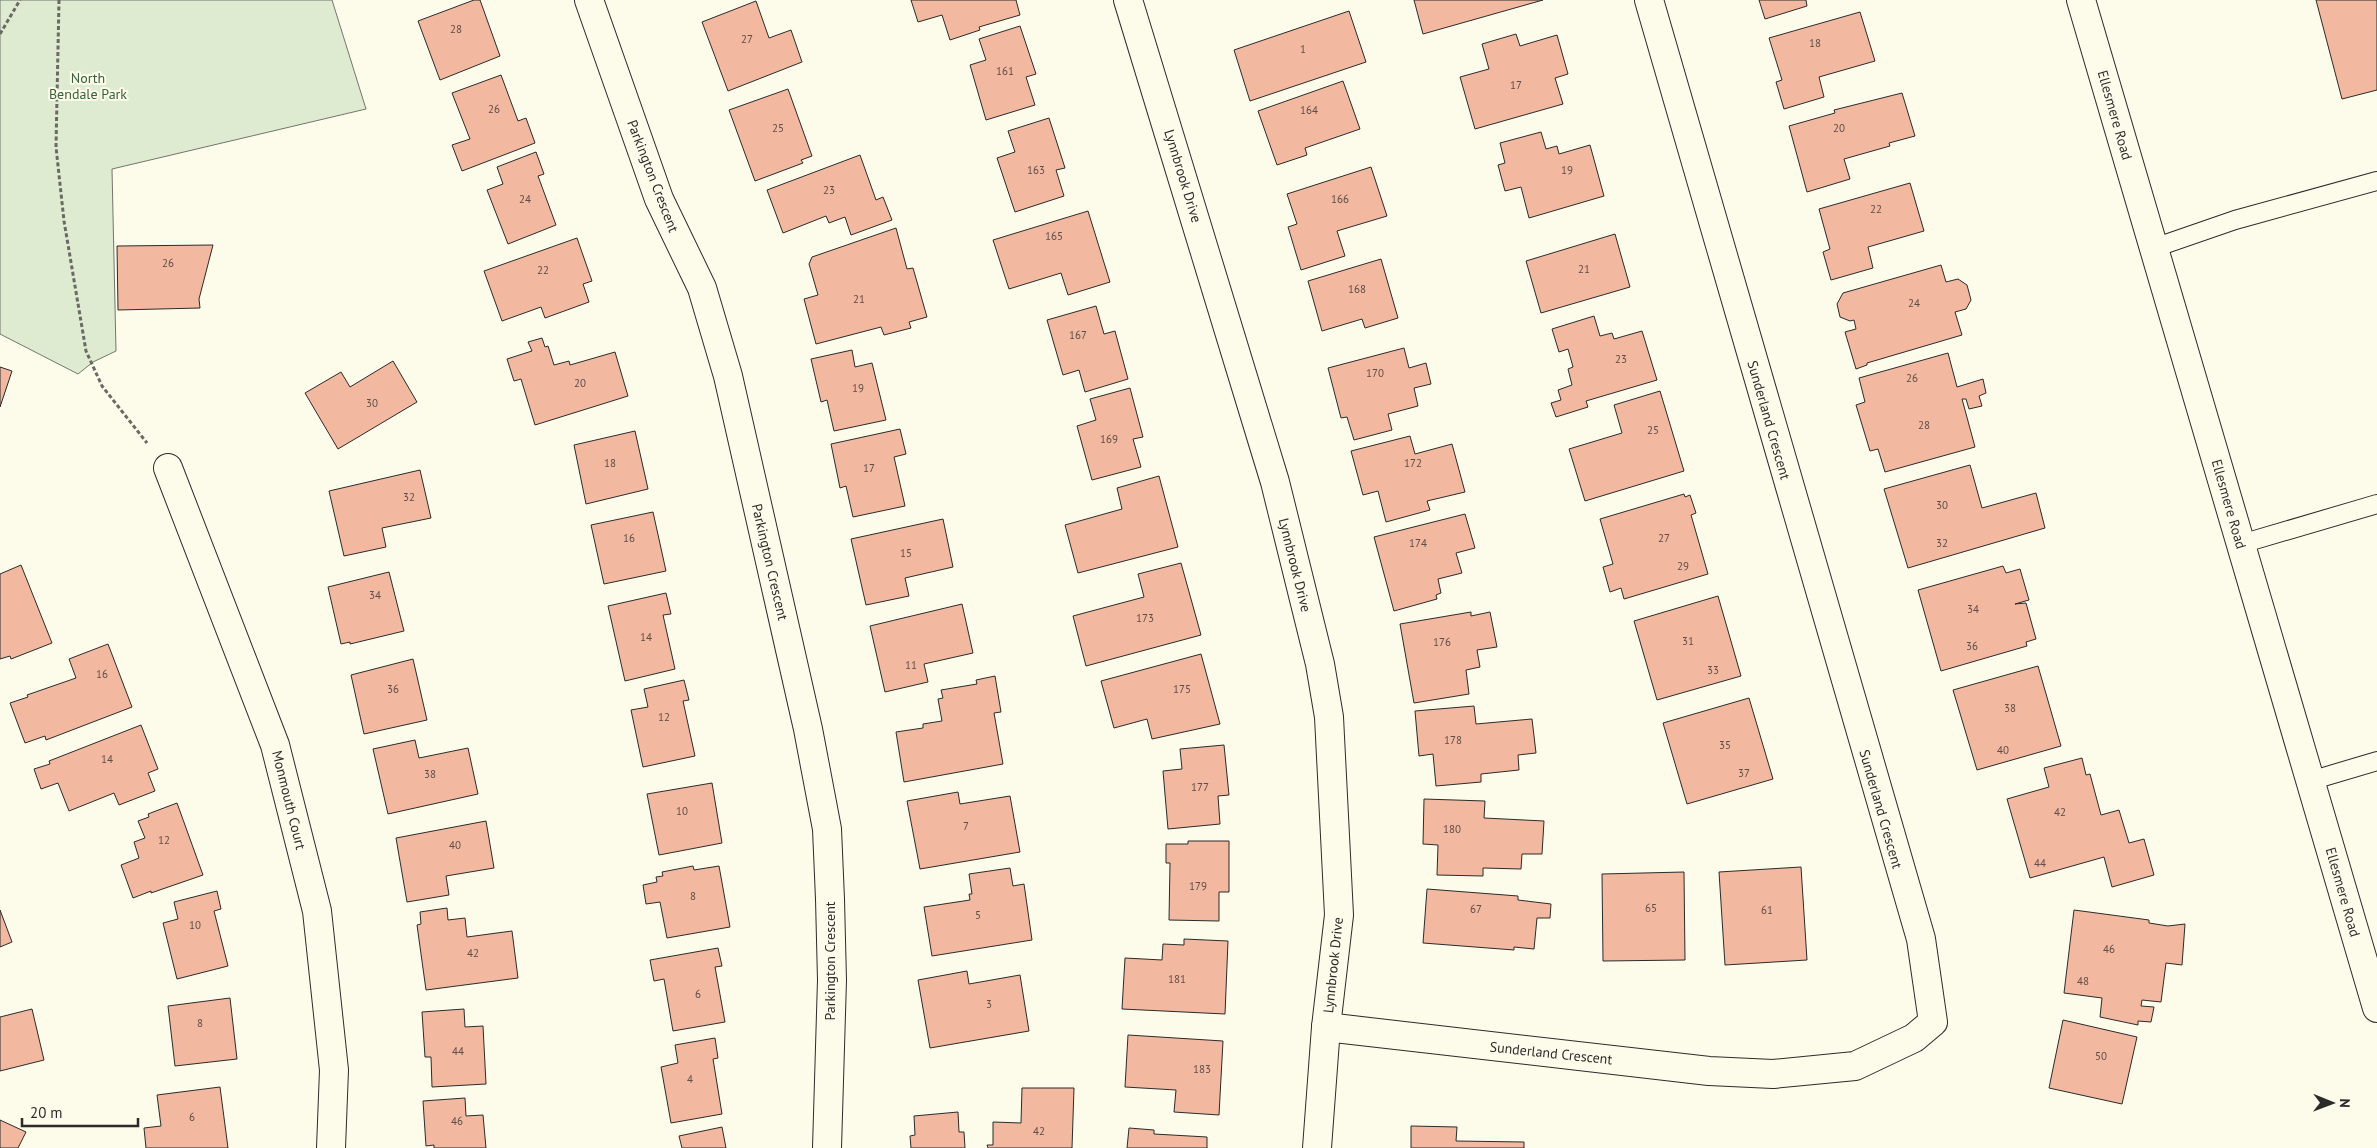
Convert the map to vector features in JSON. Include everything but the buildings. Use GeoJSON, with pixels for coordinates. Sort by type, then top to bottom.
{"type":"FeatureCollection","features":[{"type":"Feature","properties":{"kind":"street","name":"Parkington Crescent"},"geometry":{"type":"LineString","coordinates":[[589,0],[659,199],[702,288],[728,376],[811,745],[827,829],[830,889],[832,980],[827,1148]]}},
{"type":"Feature","properties":{"kind":"street","name":"Lynnbrook Drive"},"geometry":{"type":"LineString","coordinates":[[1128,0],[1264,446],[1320,664],[1329,717],[1333,761],[1339,916],[1326,1027],[1317,1148]]}},
{"type":"Feature","properties":{"kind":"street","name":"Sunderland Crescent"},"geometry":{"type":"LineString","coordinates":[[1326,1027],[1709,1072],[1773,1074],[1855,1066],[1914,1038],[1933,1022],[1920,939],[1649,0]]}},
{"type":"Feature","properties":{"kind":"street","name":"Ellesmere Road"},"geometry":{"type":"LineString","coordinates":[[2081,0],[2310,781],[2371,964],[2377,1008]]}},
{"type":"Feature","properties":{"kind":"street","name":"Monmouth Court"},"geometry":{"type":"LineString","coordinates":[[168,468],[275,744],[317,911],[334,1070],[331,1148]]}},
{"type":"Feature","properties":{"kind":"lane"},"geometry":{"type":"LineString","coordinates":[[2154,248],[2235,220],[2377,181]]}},
{"type":"Feature","properties":{"kind":"lane"},"geometry":{"type":"LineString","coordinates":[[2240,544],[2377,504]]}},
{"type":"Feature","properties":{"kind":"lane"},"geometry":{"type":"LineString","coordinates":[[2310,781],[2377,761]]}},
{"type":"Feature","properties":{"kind":"path"},"geometry":{"type":"LineString","coordinates":[[0,34],[20,0]]}},
{"type":"Feature","properties":{"kind":"path"},"geometry":{"type":"LineString","coordinates":[[59,0],[56,147],[64,222],[86,351],[102,386],[168,468]]}},
{"type":"Feature","properties":{"kind":"green space","name":"North Bendale Park"},"geometry":{"type":"Polygon","coordinates":[[[0,0],[332,0],[366,109],[112,169],[116,351],[93,362],[78,374],[0,334],[0,0]]]}}]}
